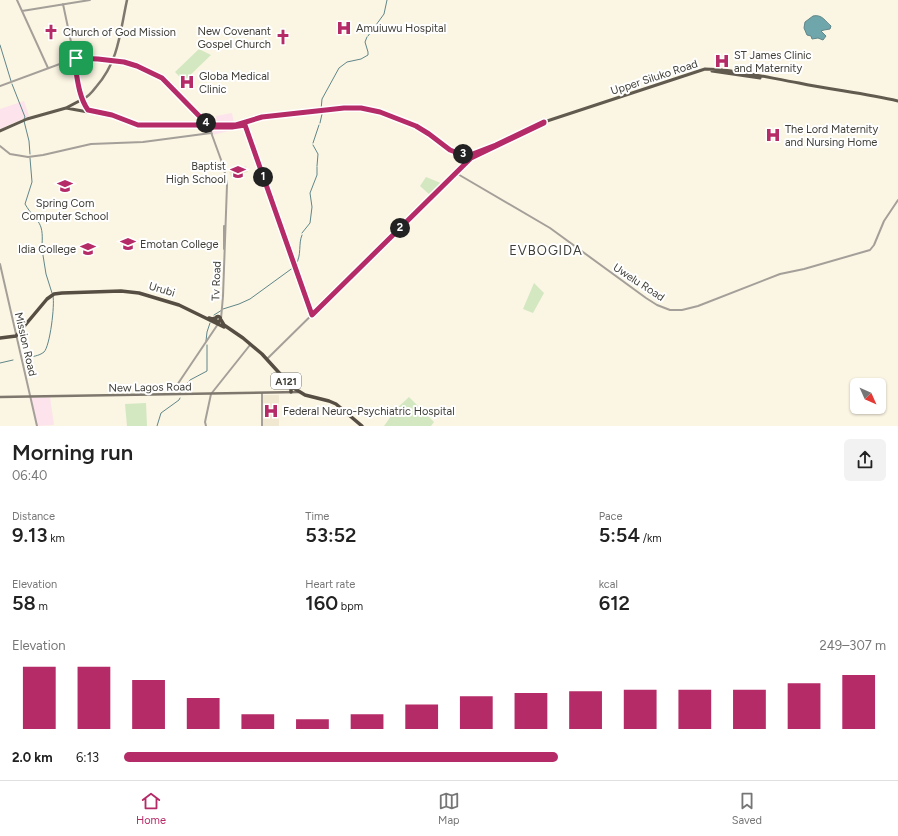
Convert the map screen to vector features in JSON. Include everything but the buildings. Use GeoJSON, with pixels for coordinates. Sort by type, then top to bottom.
{"type":"FeatureCollection","features":[{"type":"Feature","properties":{"kind":"highway","name":"Urubi"},"geometry":{"type":"LineString","coordinates":[[15,335],[42,303],[53,294],[61,291],[130,290],[179,304],[218,320]]}},
{"type":"Feature","properties":{"kind":"highway","name":"A121"},"geometry":{"type":"LineString","coordinates":[[210,318],[218,320],[243,338],[267,360],[298,393],[336,404],[361,426]]}},
{"type":"Feature","properties":{"kind":"highway","name":"A121"},"geometry":{"type":"LineString","coordinates":[[218,320],[224,328],[250,345],[267,360],[291,390],[334,404],[361,426]]}},
{"type":"Feature","properties":{"kind":"highway"},"geometry":{"type":"LineString","coordinates":[[0,338],[15,335]]}},
{"type":"Feature","properties":{"kind":"main road"},"geometry":{"type":"LineString","coordinates":[[0,130],[29,117],[69,107],[83,99],[102,78],[112,61],[126,0]]}},
{"type":"Feature","properties":{"kind":"main road","name":"Upper Siluko Road"},"geometry":{"type":"LineString","coordinates":[[469,157],[544,122],[586,108],[640,93],[698,73],[711,71],[835,90],[898,102]]}},
{"type":"Feature","properties":{"kind":"main road"},"geometry":{"type":"LineString","coordinates":[[83,99],[88,110],[112,115],[138,125],[209,128],[244,124],[267,117],[344,108],[361,108],[380,112],[416,126],[450,150],[469,157]]}},
{"type":"Feature","properties":{"kind":"main road"},"geometry":{"type":"LineString","coordinates":[[69,107],[110,117],[138,126],[185,126]]}},
{"type":"Feature","properties":{"kind":"main road","name":"New Lagos Road"},"geometry":{"type":"LineString","coordinates":[[262,393],[291,390]]}},
{"type":"Feature","properties":{"kind":"main road","name":"New Lagos Road"},"geometry":{"type":"LineString","coordinates":[[0,398],[298,393]]}},
{"type":"Feature","properties":{"kind":"main road","name":"New Lagos Road"},"geometry":{"type":"LineString","coordinates":[[30,398],[211,394]]}},
{"type":"Feature","properties":{"kind":"street"},"geometry":{"type":"LineString","coordinates":[[16,0],[48,68]]}},
{"type":"Feature","properties":{"kind":"street"},"geometry":{"type":"LineString","coordinates":[[22,11],[90,0]]}},
{"type":"Feature","properties":{"kind":"street"},"geometry":{"type":"LineString","coordinates":[[63,4],[83,99]]}},
{"type":"Feature","properties":{"kind":"street"},"geometry":{"type":"LineString","coordinates":[[0,86],[74,59],[84,58],[124,61],[162,76],[209,128]]}},
{"type":"Feature","properties":{"kind":"street"},"geometry":{"type":"LineString","coordinates":[[244,124],[296,265],[312,315]]}},
{"type":"Feature","properties":{"kind":"street"},"geometry":{"type":"LineString","coordinates":[[0,146],[10,154],[39,156],[91,144],[143,142],[209,128]]}},
{"type":"Feature","properties":{"kind":"street","name":"Tv Road"},"geometry":{"type":"LineString","coordinates":[[171,394],[222,312],[226,180],[224,168],[209,128]]}},
{"type":"Feature","properties":{"kind":"street"},"geometry":{"type":"LineString","coordinates":[[267,360],[456,173],[469,157]]}},
{"type":"Feature","properties":{"kind":"street","name":"Uwelu Road"},"geometry":{"type":"LineString","coordinates":[[456,173],[550,228],[646,298],[657,305],[672,310],[682,310],[698,306],[780,274],[804,269],[870,250],[874,245],[884,221],[898,200]]}},
{"type":"Feature","properties":{"kind":"street","name":"Mission Road"},"geometry":{"type":"LineString","coordinates":[[0,264],[15,335]]}},
{"type":"Feature","properties":{"kind":"street","name":"Mission Road"},"geometry":{"type":"LineString","coordinates":[[0,270],[36,426]]}},
{"type":"Feature","properties":{"kind":"street"},"geometry":{"type":"LineString","coordinates":[[206,426],[205,422],[211,394],[250,345]]}},
{"type":"Feature","properties":{"kind":"street"},"geometry":{"type":"LineString","coordinates":[[262,393],[262,426]]}},
{"type":"Feature","properties":{"kind":"shaded area"},"geometry":{"type":"Polygon","coordinates":[[[24,101],[29,116],[0,129],[0,109],[24,101]]]}},
{"type":"Feature","properties":{"kind":"shaded area"},"geometry":{"type":"Polygon","coordinates":[[[232,113],[234,124],[217,124],[216,116],[232,113]]]}},
{"type":"Feature","properties":{"kind":"shaded area"},"geometry":{"type":"Polygon","coordinates":[[[235,127],[244,127],[213,135],[211,128],[235,127]]]}},
{"type":"Feature","properties":{"kind":"shaded area","name":"Baptist High School"},"geometry":{"type":"Polygon","coordinates":[[[246,166],[248,172],[231,177],[229,172],[246,166]]]}},
{"type":"Feature","properties":{"kind":"shaded area","name":"Federal Neuro-Psychiatric Hospital"},"geometry":{"type":"Polygon","coordinates":[[[263,395],[279,395],[279,426],[263,426],[263,395]]]}},
{"type":"Feature","properties":{"kind":"shaded area"},"geometry":{"type":"Polygon","coordinates":[[[50,397],[54,425],[36,426],[30,398],[50,397]]]}},
{"type":"Feature","properties":{"kind":"green space"},"geometry":{"type":"Polygon","coordinates":[[[199,49],[211,55],[184,81],[175,72],[199,49]]]}},
{"type":"Feature","properties":{"kind":"green space"},"geometry":{"type":"Polygon","coordinates":[[[426,177],[443,184],[430,195],[420,186],[426,177]]]}},
{"type":"Feature","properties":{"kind":"green space"},"geometry":{"type":"Polygon","coordinates":[[[534,283],[544,293],[533,313],[523,309],[534,283]]]}},
{"type":"Feature","properties":{"kind":"green space"},"geometry":{"type":"Polygon","coordinates":[[[409,397],[434,422],[431,426],[384,426],[396,409],[409,397]]]}},
{"type":"Feature","properties":{"kind":"green space"},"geometry":{"type":"Polygon","coordinates":[[[146,403],[147,426],[127,426],[125,404],[146,403]]]}},
{"type":"Feature","properties":{"kind":"water"},"geometry":{"type":"Polygon","coordinates":[[[813,16],[821,17],[831,26],[830,29],[821,31],[826,36],[823,40],[818,38],[812,39],[811,36],[807,35],[804,28],[805,22],[813,16]]]}},
{"type":"Feature","properties":{"kind":"waterway"},"geometry":{"type":"LineString","coordinates":[[368,36],[384,14],[387,0]]}},
{"type":"Feature","properties":{"kind":"waterway"},"geometry":{"type":"LineString","coordinates":[[321,110],[322,99],[339,68],[347,62],[361,59],[368,55],[365,42],[367,37]]}},
{"type":"Feature","properties":{"kind":"waterway"},"geometry":{"type":"LineString","coordinates":[[0,45],[11,81]]}},
{"type":"Feature","properties":{"kind":"waterway"},"geometry":{"type":"LineString","coordinates":[[12,84],[25,117],[24,119]]}},
{"type":"Feature","properties":{"kind":"waterway"},"geometry":{"type":"LineString","coordinates":[[320,123],[322,114]]}},
{"type":"Feature","properties":{"kind":"waterway"},"geometry":{"type":"LineString","coordinates":[[24,121],[29,141],[30,154]]}},
{"type":"Feature","properties":{"kind":"waterway"},"geometry":{"type":"LineString","coordinates":[[313,143],[319,125]]}},
{"type":"Feature","properties":{"kind":"waterway"},"geometry":{"type":"LineString","coordinates":[[313,145],[318,154],[317,166]]}},
{"type":"Feature","properties":{"kind":"waterway"},"geometry":{"type":"LineString","coordinates":[[30,158],[32,182],[25,204],[42,230],[42,245]]}},
{"type":"Feature","properties":{"kind":"waterway"},"geometry":{"type":"LineString","coordinates":[[302,233],[310,223],[312,207],[310,193],[317,175],[317,167]]}},
{"type":"Feature","properties":{"kind":"waterway"},"geometry":{"type":"LineString","coordinates":[[296,264],[299,257],[302,235]]}},
{"type":"Feature","properties":{"kind":"waterway"},"geometry":{"type":"LineString","coordinates":[[42,249],[46,274],[52,293]]}},
{"type":"Feature","properties":{"kind":"waterway"},"geometry":{"type":"LineString","coordinates":[[223,309],[250,299],[294,267]]}},
{"type":"Feature","properties":{"kind":"waterway"},"geometry":{"type":"LineString","coordinates":[[26,357],[40,354],[44,352],[46,348],[52,325],[53,296]]}},
{"type":"Feature","properties":{"kind":"waterway"},"geometry":{"type":"LineString","coordinates":[[214,315],[222,310]]}},
{"type":"Feature","properties":{"kind":"waterway"},"geometry":{"type":"LineString","coordinates":[[206,341],[210,323]]}},
{"type":"Feature","properties":{"kind":"waterway"},"geometry":{"type":"LineString","coordinates":[[181,392],[190,380],[207,371],[207,345]]}},
{"type":"Feature","properties":{"kind":"waterway"},"geometry":{"type":"LineString","coordinates":[[0,363],[13,360]]}},
{"type":"Feature","properties":{"kind":"waterway"},"geometry":{"type":"LineString","coordinates":[[157,426],[161,413],[180,398]]}},
{"type":"Feature","properties":{"kind":"place","name":"Amuiuwu Hospital"},"geometry":{"type":"Point","coordinates":[344,28]}},
{"type":"Feature","properties":{"kind":"place","name":"Church of God Mission"},"geometry":{"type":"Point","coordinates":[51,32]}},
{"type":"Feature","properties":{"kind":"place","name":"New Covenant Gospel Church"},"geometry":{"type":"Point","coordinates":[283,37]}},
{"type":"Feature","properties":{"kind":"place","name":"ST James Clinic and Maternity"},"geometry":{"type":"Point","coordinates":[722,61]}},
{"type":"Feature","properties":{"kind":"place","name":"Globa Medical Clinic"},"geometry":{"type":"Point","coordinates":[187,82]}},
{"type":"Feature","properties":{"kind":"place","name":"The Lord Maternity and Nursing Home"},"geometry":{"type":"Point","coordinates":[773,135]}},
{"type":"Feature","properties":{"kind":"place","name":"Baptist High School"},"geometry":{"type":"Point","coordinates":[238,172]}},
{"type":"Feature","properties":{"kind":"place","name":"Spring Com Computer School"},"geometry":{"type":"Point","coordinates":[65,186]}},
{"type":"Feature","properties":{"kind":"place","name":"Emotan College"},"geometry":{"type":"Point","coordinates":[128,244]}},
{"type":"Feature","properties":{"kind":"place","name":"Idia College"},"geometry":{"type":"Point","coordinates":[88,249]}},
{"type":"Feature","properties":{"kind":"place","name":"Federal Neuro-Psychiatric Hospital"},"geometry":{"type":"Point","coordinates":[271,411]}},
{"type":"Feature","properties":{"kind":"district","name":"EVBOGIDA"},"geometry":{"type":"Point","coordinates":[546,250]}},
{"type":"Feature","properties":{"kind":"route"},"geometry":{"type":"LineString","coordinates":[[76,58],[74,59],[79,86],[88,110],[112,115],[138,125],[208,125],[209,127],[232,127],[245,125],[261,173],[296,265],[312,315],[466,162],[471,158],[544,123],[470,155],[450,150],[416,126],[380,112],[361,108],[344,108],[262,117],[236,125],[208,125],[162,78],[137,66],[124,62],[76,58]]}}]}
